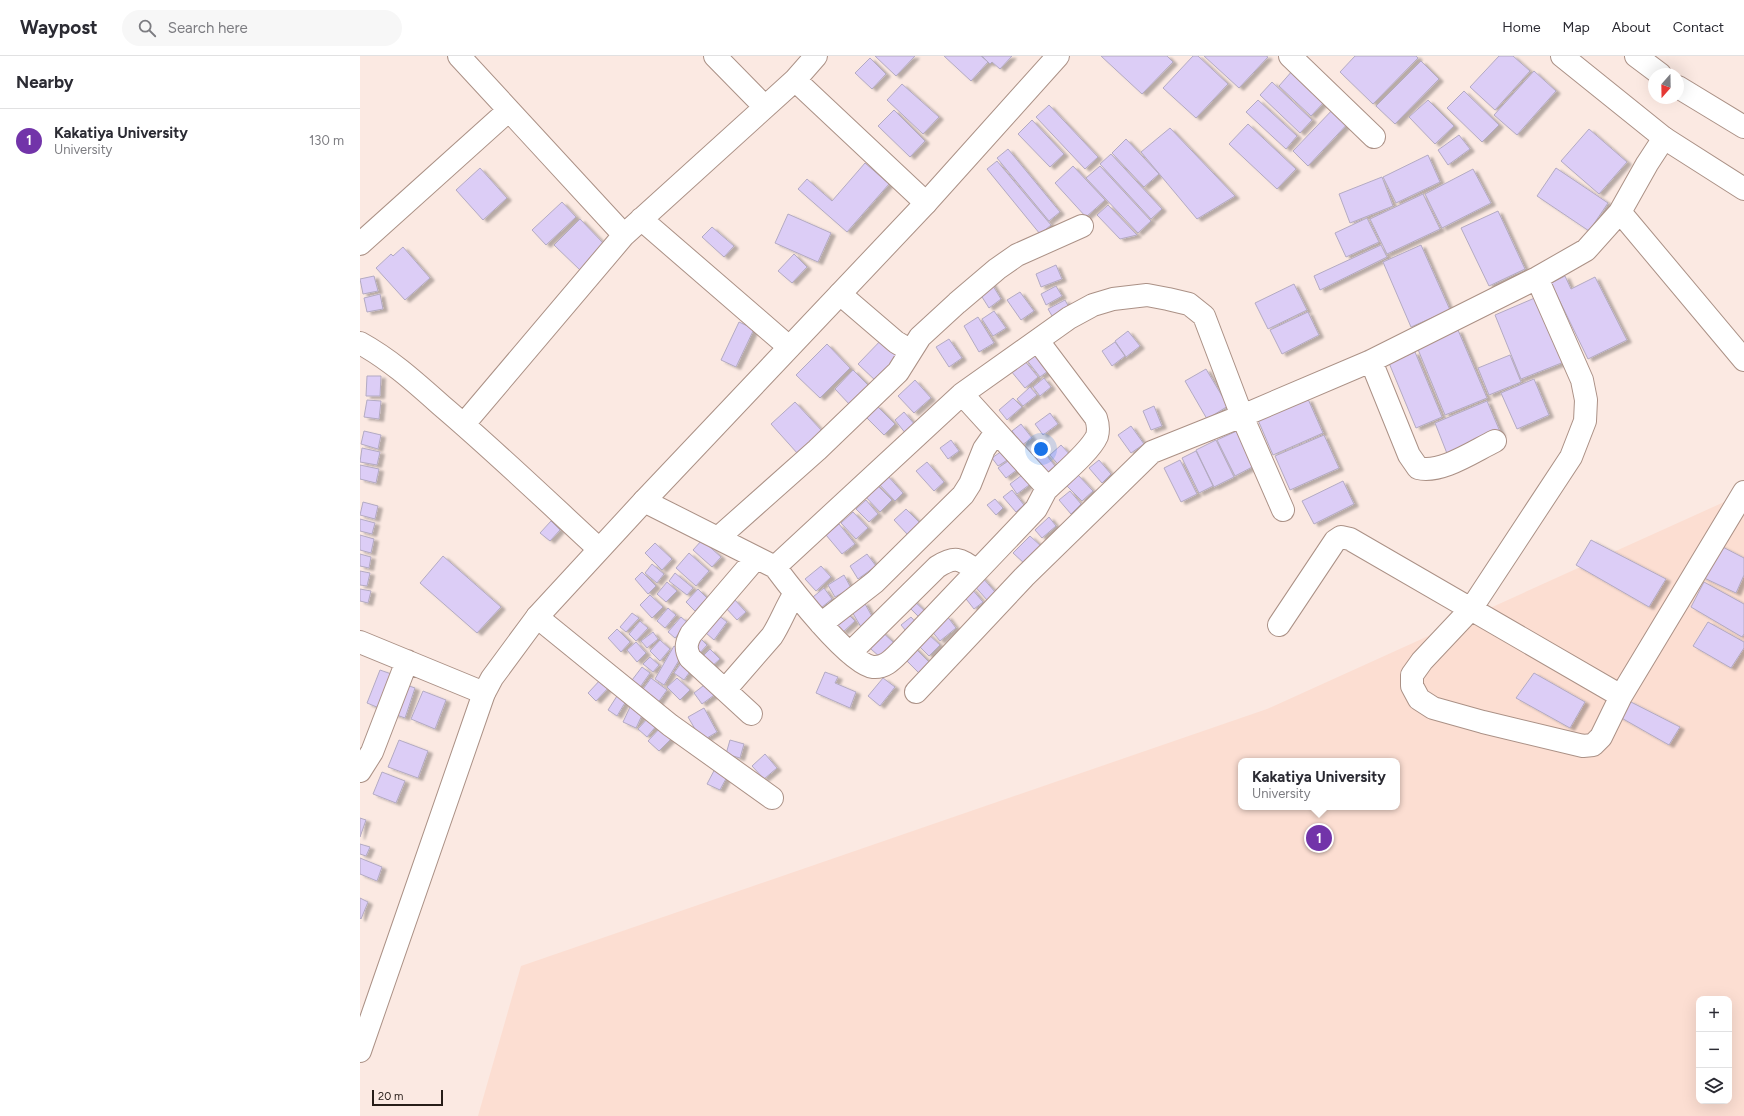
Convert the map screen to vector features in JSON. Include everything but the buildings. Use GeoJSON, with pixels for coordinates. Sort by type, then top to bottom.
{"type":"FeatureCollection","features":[{"type":"Feature","properties":{"kind":"street"},"geometry":{"type":"LineString","coordinates":[[459,56],[508,111],[624,235]]}},
{"type":"Feature","properties":{"kind":"street"},"geometry":{"type":"LineString","coordinates":[[715,56],[765,107]]}},
{"type":"Feature","properties":{"kind":"street"},"geometry":{"type":"LineString","coordinates":[[464,424],[624,235],[795,80],[816,56]]}},
{"type":"Feature","properties":{"kind":"street"},"geometry":{"type":"LineString","coordinates":[[360,1051],[484,693],[492,678],[537,617],[644,501],[926,203],[1058,56]]}},
{"type":"Feature","properties":{"kind":"street"},"geometry":{"type":"LineString","coordinates":[[1290,56],[1374,137]]}},
{"type":"Feature","properties":{"kind":"street"},"geometry":{"type":"LineString","coordinates":[[1562,56],[1664,138],[1744,188]]}},
{"type":"Feature","properties":{"kind":"street"},"geometry":{"type":"LineString","coordinates":[[1636,56],[1652,68]]}},
{"type":"Feature","properties":{"kind":"street"},"geometry":{"type":"LineString","coordinates":[[795,80],[926,203]]}},
{"type":"Feature","properties":{"kind":"street"},"geometry":{"type":"LineString","coordinates":[[1684,91],[1744,128]]}},
{"type":"Feature","properties":{"kind":"street"},"geometry":{"type":"LineString","coordinates":[[360,244],[508,111]]}},
{"type":"Feature","properties":{"kind":"street"},"geometry":{"type":"LineString","coordinates":[[916,692],[1024,577],[1143,459],[1162,447],[1242,416],[1371,361],[1537,278],[1586,250],[1620,212],[1647,164],[1664,138]]}},
{"type":"Feature","properties":{"kind":"street"},"geometry":{"type":"LineString","coordinates":[[1620,212],[1744,360]]}},
{"type":"Feature","properties":{"kind":"street"},"geometry":{"type":"LineString","coordinates":[[641,219],[789,347]]}},
{"type":"Feature","properties":{"kind":"street"},"geometry":{"type":"LineString","coordinates":[[718,538],[817,450],[898,372],[920,337],[957,303],[997,269],[1018,255],[1082,226]]}},
{"type":"Feature","properties":{"kind":"street"},"geometry":{"type":"LineString","coordinates":[[1537,278],[1582,380],[1586,400],[1585,421],[1571,457],[1471,609],[1422,661],[1412,675],[1412,686],[1419,699],[1433,708],[1483,722],[1583,746],[1593,745],[1600,738],[1621,696],[1744,492]]}},
{"type":"Feature","properties":{"kind":"street"},"geometry":{"type":"LineString","coordinates":[[840,294],[896,342],[911,351]]}},
{"type":"Feature","properties":{"kind":"street"},"geometry":{"type":"LineString","coordinates":[[775,567],[962,394],[1069,318],[1093,304],[1113,299],[1147,295],[1188,304],[1204,316],[1242,416],[1283,510]]}},
{"type":"Feature","properties":{"kind":"street"},"geometry":{"type":"LineString","coordinates":[[644,501],[775,567],[821,624],[850,653],[862,664],[872,667],[882,667],[899,653],[1036,509],[1046,490],[1090,446],[1097,436],[1098,426],[1096,418],[1038,341]]}},
{"type":"Feature","properties":{"kind":"street"},"geometry":{"type":"LineString","coordinates":[[360,343],[378,353],[464,424],[599,549]]}},
{"type":"Feature","properties":{"kind":"street"},"geometry":{"type":"LineString","coordinates":[[1371,361],[1409,455],[1418,468],[1426,470],[1438,468],[1495,441]]}},
{"type":"Feature","properties":{"kind":"street"},"geometry":{"type":"LineString","coordinates":[[962,394],[1043,483],[1046,490]]}},
{"type":"Feature","properties":{"kind":"street"},"geometry":{"type":"LineString","coordinates":[[821,624],[875,582],[963,495],[970,484],[984,449],[996,432]]}},
{"type":"Feature","properties":{"kind":"street"},"geometry":{"type":"LineString","coordinates":[[1279,625],[1335,541],[1341,537],[1350,539],[1621,696]]}},
{"type":"Feature","properties":{"kind":"street"},"geometry":{"type":"LineString","coordinates":[[752,714],[690,658],[686,651],[686,642],[691,634],[756,558]]}},
{"type":"Feature","properties":{"kind":"street"},"geometry":{"type":"LineString","coordinates":[[850,653],[937,567],[948,560],[959,560],[977,571]]}},
{"type":"Feature","properties":{"kind":"street"},"geometry":{"type":"LineString","coordinates":[[915,588],[937,613]]}},
{"type":"Feature","properties":{"kind":"street"},"geometry":{"type":"LineString","coordinates":[[725,690],[772,636],[778,626],[784,610],[795,593]]}},
{"type":"Feature","properties":{"kind":"street"},"geometry":{"type":"LineString","coordinates":[[537,617],[670,725],[772,798]]}},
{"type":"Feature","properties":{"kind":"street"},"geometry":{"type":"LineString","coordinates":[[360,642],[484,693]]}},
{"type":"Feature","properties":{"kind":"street"},"geometry":{"type":"LineString","coordinates":[[360,771],[372,752],[407,661]]}},
{"type":"Feature","properties":{"kind":"shaded area"},"geometry":{"type":"Polygon","coordinates":[[[1744,493],[1744,1116],[478,1116],[521,966],[1267,709],[1744,493]]]}},
{"type":"Feature","properties":{"kind":"place","name":"Kakatiya University"},"geometry":{"type":"Point","coordinates":[1319,838]}}]}
